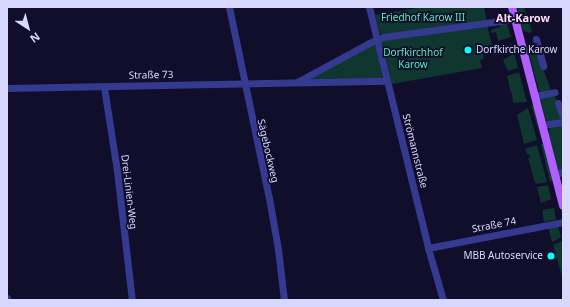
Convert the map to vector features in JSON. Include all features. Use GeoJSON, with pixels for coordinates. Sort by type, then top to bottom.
{"type":"FeatureCollection","features":[{"type":"Feature","properties":{"kind":"main road"},"geometry":{"type":"LineString","coordinates":[[512,7],[542,126],[559,173],[563,205]]}},
{"type":"Feature","properties":{"kind":"street","name":"Sägebockweg"},"geometry":{"type":"LineString","coordinates":[[229,7],[278,249],[284,300]]}},
{"type":"Feature","properties":{"kind":"street","name":"Strömannstraße"},"geometry":{"type":"LineString","coordinates":[[368,7],[428,248],[444,300]]}},
{"type":"Feature","properties":{"kind":"street","name":"Straße 73"},"geometry":{"type":"LineString","coordinates":[[295,83],[376,40],[515,19]]}},
{"type":"Feature","properties":{"kind":"street"},"geometry":{"type":"LineString","coordinates":[[536,39],[543,66]]}},
{"type":"Feature","properties":{"kind":"street"},"geometry":{"type":"LineString","coordinates":[[523,52],[538,48]]}},
{"type":"Feature","properties":{"kind":"street","name":"Straße 73"},"geometry":{"type":"LineString","coordinates":[[7,88],[387,81]]}},
{"type":"Feature","properties":{"kind":"street","name":"Drei-Linien-Weg"},"geometry":{"type":"LineString","coordinates":[[104,87],[117,171],[132,300]]}},
{"type":"Feature","properties":{"kind":"street"},"geometry":{"type":"LineString","coordinates":[[534,96],[554,92]]}},
{"type":"Feature","properties":{"kind":"street"},"geometry":{"type":"LineString","coordinates":[[558,103],[563,116]]}},
{"type":"Feature","properties":{"kind":"street"},"geometry":{"type":"LineString","coordinates":[[542,126],[563,122]]}},
{"type":"Feature","properties":{"kind":"street","name":"Straße 74"},"geometry":{"type":"LineString","coordinates":[[428,248],[563,222]]}},
{"type":"Feature","properties":{"kind":"green space","name":"Friedhof Karow III"},"geometry":{"type":"Polygon","coordinates":[[[423,7],[484,7],[487,21],[382,35],[380,33],[375,15],[423,7]]]}},
{"type":"Feature","properties":{"kind":"green space"},"geometry":{"type":"Polygon","coordinates":[[[517,7],[524,7],[532,31],[530,33],[523,31],[517,7]]]}},
{"type":"Feature","properties":{"kind":"green space"},"geometry":{"type":"Polygon","coordinates":[[[507,23],[511,37],[498,41],[496,32],[491,33],[491,30],[500,27],[500,24],[507,23]]]}},
{"type":"Feature","properties":{"kind":"green space","name":"Dorfkirchhof Karow"},"geometry":{"type":"Polygon","coordinates":[[[487,25],[492,45],[482,49],[484,59],[480,60],[482,68],[392,84],[382,43],[384,40],[487,25]]]}},
{"type":"Feature","properties":{"kind":"green space"},"geometry":{"type":"Polygon","coordinates":[[[373,44],[376,47],[383,76],[382,79],[307,81],[306,79],[373,44]]]}},
{"type":"Feature","properties":{"kind":"green space"},"geometry":{"type":"Polygon","coordinates":[[[512,44],[518,68],[508,71],[503,60],[512,55],[510,47],[505,48],[505,46],[512,44]]]}},
{"type":"Feature","properties":{"kind":"green space"},"geometry":{"type":"Polygon","coordinates":[[[536,50],[551,90],[541,93],[539,91],[529,54],[530,51],[536,50]]]}},
{"type":"Feature","properties":{"kind":"green space"},"geometry":{"type":"Polygon","coordinates":[[[519,72],[527,102],[513,103],[507,76],[519,72]]]}},
{"type":"Feature","properties":{"kind":"green space"},"geometry":{"type":"Polygon","coordinates":[[[552,94],[555,96],[562,118],[560,121],[549,122],[545,120],[540,99],[542,96],[552,94]]]}},
{"type":"Feature","properties":{"kind":"green space"},"geometry":{"type":"Polygon","coordinates":[[[533,105],[543,138],[541,138],[531,106],[533,105]]]}},
{"type":"Feature","properties":{"kind":"green space"},"geometry":{"type":"Polygon","coordinates":[[[528,108],[537,140],[524,144],[517,115],[528,108]]]}},
{"type":"Feature","properties":{"kind":"green space"},"geometry":{"type":"Polygon","coordinates":[[[562,125],[563,171],[558,170],[548,132],[550,127],[562,125]]]}},
{"type":"Feature","properties":{"kind":"green space"},"geometry":{"type":"Polygon","coordinates":[[[541,144],[544,144],[554,179],[550,182],[541,144]]]}},
{"type":"Feature","properties":{"kind":"green space"},"geometry":{"type":"Polygon","coordinates":[[[537,145],[547,182],[538,184],[535,183],[528,158],[530,158],[529,154],[527,154],[525,149],[537,145]]]}},
{"type":"Feature","properties":{"kind":"green space"},"geometry":{"type":"Polygon","coordinates":[[[548,185],[551,199],[541,203],[537,187],[548,185]]]}},
{"type":"Feature","properties":{"kind":"green space"},"geometry":{"type":"Polygon","coordinates":[[[554,208],[556,220],[544,222],[542,210],[554,208]]]}},
{"type":"Feature","properties":{"kind":"green space"},"geometry":{"type":"Polygon","coordinates":[[[558,226],[561,236],[552,242],[548,227],[558,226]]]}},
{"type":"Feature","properties":{"kind":"green space"},"geometry":{"type":"Polygon","coordinates":[[[562,241],[563,246],[563,279],[553,245],[562,241]]]}},
{"type":"Feature","properties":{"kind":"place","name":"Dorfkirche Karow"},"geometry":{"type":"Point","coordinates":[468,50]}},
{"type":"Feature","properties":{"kind":"place","name":"MBB Autoservice"},"geometry":{"type":"Point","coordinates":[551,256]}},
{"type":"Feature","properties":{"kind":"district","name":"Alt-Karow"},"geometry":{"type":"Point","coordinates":[523,18]}}]}
